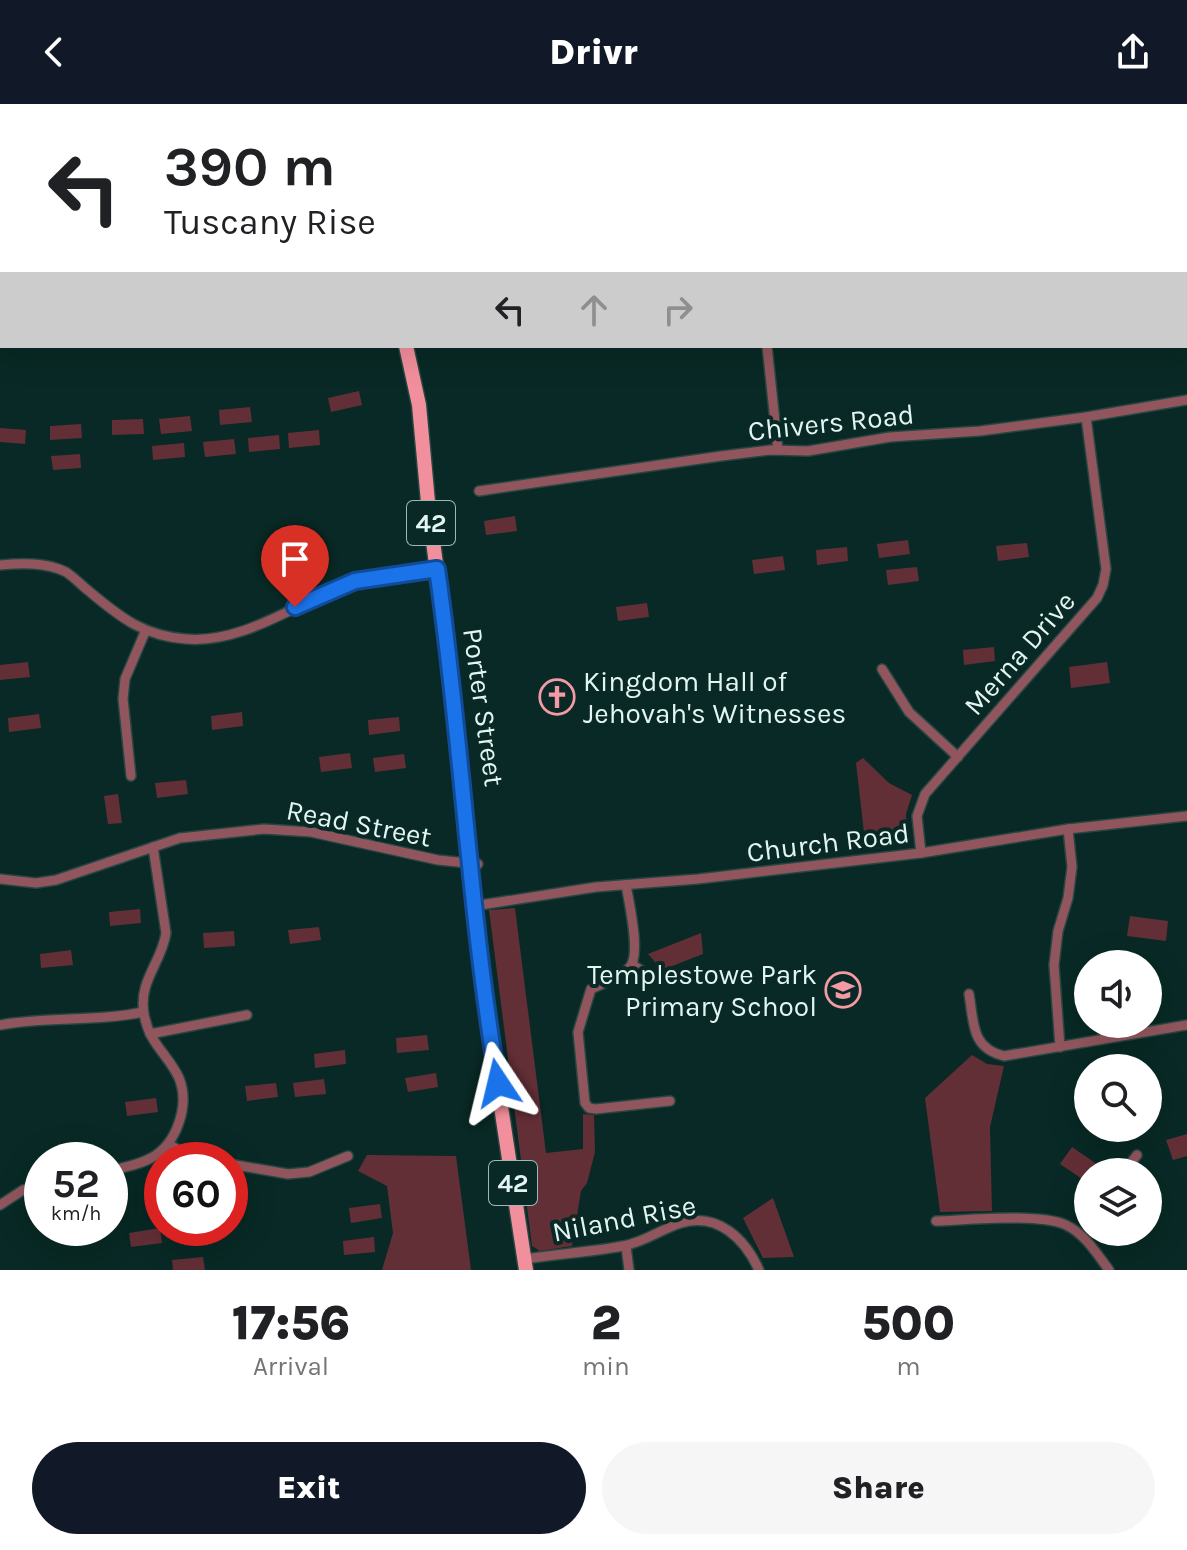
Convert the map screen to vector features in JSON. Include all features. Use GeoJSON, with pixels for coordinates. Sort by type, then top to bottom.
{"type":"FeatureCollection","features":[{"type":"Feature","properties":{"kind":"main road","name":"Porter Street"},"geometry":{"type":"LineString","coordinates":[[399,348],[422,445]]}},
{"type":"Feature","properties":{"kind":"main road","name":"Porter Street"},"geometry":{"type":"LineString","coordinates":[[406,348],[419,405],[442,601],[461,691],[473,864],[525,1266]]}},
{"type":"Feature","properties":{"kind":"street"},"geometry":{"type":"LineString","coordinates":[[767,348],[778,450]]}},
{"type":"Feature","properties":{"kind":"street","name":"Chivers Road"},"geometry":{"type":"LineString","coordinates":[[479,491],[721,456],[778,450],[808,451],[890,437],[980,431],[1187,400]]}},
{"type":"Feature","properties":{"kind":"street","name":"Merna Drive"},"geometry":{"type":"LineString","coordinates":[[921,853],[917,816],[925,794],[1097,598],[1103,585],[1106,569],[1086,417]]}},
{"type":"Feature","properties":{"kind":"street"},"geometry":{"type":"LineString","coordinates":[[0,565],[44,565],[66,572],[117,614],[145,632],[184,639],[229,635],[355,581],[437,569]]}},
{"type":"Feature","properties":{"kind":"street"},"geometry":{"type":"LineString","coordinates":[[131,776],[123,699],[125,679],[145,632]]}},
{"type":"Feature","properties":{"kind":"street"},"geometry":{"type":"LineString","coordinates":[[882,669],[909,712],[958,757]]}},
{"type":"Feature","properties":{"kind":"street","name":"Church Road"},"geometry":{"type":"LineString","coordinates":[[478,905],[626,885],[921,853],[1068,829],[1187,816]]}},
{"type":"Feature","properties":{"kind":"street","name":"Read Street"},"geometry":{"type":"LineString","coordinates":[[0,879],[36,883],[56,880],[180,838],[289,829],[438,860],[473,864]]}},
{"type":"Feature","properties":{"kind":"street"},"geometry":{"type":"LineString","coordinates":[[1060,1047],[1054,965],[1072,867],[1068,829]]}},
{"type":"Feature","properties":{"kind":"street"},"geometry":{"type":"LineString","coordinates":[[153,847],[166,933],[150,969],[143,1012],[150,1034],[175,1071],[182,1090],[180,1122],[169,1142]]}},
{"type":"Feature","properties":{"kind":"street"},"geometry":{"type":"LineString","coordinates":[[626,885],[635,950],[633,965],[623,974],[591,989],[584,1008],[578,1032],[585,1103],[589,1108],[596,1109],[670,1101]]}},
{"type":"Feature","properties":{"kind":"street"},"geometry":{"type":"LineString","coordinates":[[633,965],[648,975]]}},
{"type":"Feature","properties":{"kind":"street"},"geometry":{"type":"LineString","coordinates":[[969,994],[979,1041],[988,1052],[1004,1056],[1187,1025]]}},
{"type":"Feature","properties":{"kind":"street"},"geometry":{"type":"LineString","coordinates":[[0,1025],[45,1018],[125,1016],[143,1012]]}},
{"type":"Feature","properties":{"kind":"street"},"geometry":{"type":"LineString","coordinates":[[150,1034],[247,1015]]}},
{"type":"Feature","properties":{"kind":"street"},"geometry":{"type":"LineString","coordinates":[[248,1167],[288,1174],[309,1172],[348,1156]]}},
{"type":"Feature","properties":{"kind":"street"},"geometry":{"type":"LineString","coordinates":[[0,1205],[24,1190]]}},
{"type":"Feature","properties":{"kind":"street","name":"Niland Rise"},"geometry":{"type":"LineString","coordinates":[[525,1266],[626,1246],[681,1223],[702,1220],[722,1225],[737,1237],[759,1270]]}},
{"type":"Feature","properties":{"kind":"street"},"geometry":{"type":"LineString","coordinates":[[936,1221],[1051,1220],[1074,1230]]}},
{"type":"Feature","properties":{"kind":"street"},"geometry":{"type":"LineString","coordinates":[[626,1246],[629,1270]]}},
{"type":"Feature","properties":{"kind":"street"},"geometry":{"type":"LineString","coordinates":[[1089,1246],[1109,1270]]}},
{"type":"Feature","properties":{"kind":"shaded area"},"geometry":{"type":"Polygon","coordinates":[[[359,391],[362,405],[331,412],[328,398],[359,391]]]}},
{"type":"Feature","properties":{"kind":"shaded area"},"geometry":{"type":"Polygon","coordinates":[[[250,407],[252,422],[220,425],[219,410],[250,407]]]}},
{"type":"Feature","properties":{"kind":"shaded area"},"geometry":{"type":"Polygon","coordinates":[[[190,416],[192,431],[161,434],[159,419],[190,416]]]}},
{"type":"Feature","properties":{"kind":"shaded area"},"geometry":{"type":"Polygon","coordinates":[[[143,419],[144,434],[112,435],[112,420],[143,419]]]}},
{"type":"Feature","properties":{"kind":"shaded area"},"geometry":{"type":"Polygon","coordinates":[[[81,424],[82,438],[50,440],[50,426],[81,424]]]}},
{"type":"Feature","properties":{"kind":"shaded area"},"geometry":{"type":"Polygon","coordinates":[[[0,428],[26,430],[25,444],[0,442],[0,428]]]}},
{"type":"Feature","properties":{"kind":"shaded area"},"geometry":{"type":"Polygon","coordinates":[[[319,430],[320,445],[289,448],[288,433],[319,430]]]}},
{"type":"Feature","properties":{"kind":"shaded area"},"geometry":{"type":"Polygon","coordinates":[[[279,435],[280,449],[249,452],[248,438],[279,435]]]}},
{"type":"Feature","properties":{"kind":"shaded area"},"geometry":{"type":"Polygon","coordinates":[[[234,439],[236,454],[205,457],[203,442],[234,439]]]}},
{"type":"Feature","properties":{"kind":"shaded area"},"geometry":{"type":"Polygon","coordinates":[[[184,443],[185,457],[153,460],[152,446],[184,443]]]}},
{"type":"Feature","properties":{"kind":"shaded area"},"geometry":{"type":"Polygon","coordinates":[[[80,454],[81,468],[53,470],[51,456],[80,454]]]}},
{"type":"Feature","properties":{"kind":"shaded area"},"geometry":{"type":"Polygon","coordinates":[[[515,516],[517,531],[486,535],[484,521],[515,516]]]}},
{"type":"Feature","properties":{"kind":"shaded area"},"geometry":{"type":"Polygon","coordinates":[[[908,540],[910,554],[879,558],[877,544],[908,540]]]}},
{"type":"Feature","properties":{"kind":"shaded area"},"geometry":{"type":"Polygon","coordinates":[[[1027,543],[1029,557],[998,561],[996,546],[1027,543]]]}},
{"type":"Feature","properties":{"kind":"shaded area"},"geometry":{"type":"Polygon","coordinates":[[[847,547],[848,561],[817,565],[816,550],[847,547]]]}},
{"type":"Feature","properties":{"kind":"shaded area"},"geometry":{"type":"Polygon","coordinates":[[[783,556],[785,570],[754,574],[752,560],[783,556]]]}},
{"type":"Feature","properties":{"kind":"shaded area"},"geometry":{"type":"Polygon","coordinates":[[[917,567],[919,581],[888,585],[886,570],[917,567]]]}},
{"type":"Feature","properties":{"kind":"shaded area"},"geometry":{"type":"Polygon","coordinates":[[[647,603],[649,617],[618,621],[616,607],[647,603]]]}},
{"type":"Feature","properties":{"kind":"shaded area"},"geometry":{"type":"Polygon","coordinates":[[[994,647],[995,661],[964,665],[963,650],[994,647]]]}},
{"type":"Feature","properties":{"kind":"shaded area"},"geometry":{"type":"Polygon","coordinates":[[[28,662],[30,677],[0,680],[0,665],[28,662]]]}},
{"type":"Feature","properties":{"kind":"shaded area"},"geometry":{"type":"Polygon","coordinates":[[[1107,662],[1110,683],[1071,688],[1069,667],[1107,662]]]}},
{"type":"Feature","properties":{"kind":"shaded area"},"geometry":{"type":"Polygon","coordinates":[[[242,712],[243,726],[212,730],[211,716],[242,712]]]}},
{"type":"Feature","properties":{"kind":"shaded area"},"geometry":{"type":"Polygon","coordinates":[[[39,714],[41,728],[9,732],[8,718],[39,714]]]}},
{"type":"Feature","properties":{"kind":"shaded area"},"geometry":{"type":"Polygon","coordinates":[[[399,717],[400,731],[369,735],[368,720],[399,717]]]}},
{"type":"Feature","properties":{"kind":"shaded area"},"geometry":{"type":"Polygon","coordinates":[[[350,753],[352,768],[321,772],[319,757],[350,753]]]}},
{"type":"Feature","properties":{"kind":"shaded area"},"geometry":{"type":"Polygon","coordinates":[[[404,754],[406,768],[375,772],[373,758],[404,754]]]}},
{"type":"Feature","properties":{"kind":"shaded area"},"geometry":{"type":"Polygon","coordinates":[[[863,758],[889,783],[912,795],[906,814],[907,839],[900,845],[866,850],[856,763],[863,758]]]}},
{"type":"Feature","properties":{"kind":"shaded area"},"geometry":{"type":"Polygon","coordinates":[[[186,780],[188,794],[157,798],[155,783],[186,780]]]}},
{"type":"Feature","properties":{"kind":"shaded area"},"geometry":{"type":"Polygon","coordinates":[[[118,794],[122,823],[108,824],[104,796],[118,794]]]}},
{"type":"Feature","properties":{"kind":"shaded area"},"geometry":{"type":"Polygon","coordinates":[[[515,908],[546,1153],[583,1149],[583,1114],[594,1115],[595,1152],[587,1183],[581,1191],[572,1246],[540,1251],[532,1246],[489,910],[515,908]]]}},
{"type":"Feature","properties":{"kind":"shaded area"},"geometry":{"type":"Polygon","coordinates":[[[140,909],[141,923],[110,926],[109,912],[140,909]]]}},
{"type":"Feature","properties":{"kind":"shaded area"},"geometry":{"type":"Polygon","coordinates":[[[1130,916],[1168,921],[1166,941],[1127,936],[1130,916]]]}},
{"type":"Feature","properties":{"kind":"shaded area"},"geometry":{"type":"Polygon","coordinates":[[[319,927],[321,940],[290,944],[288,930],[319,927]]]}},
{"type":"Feature","properties":{"kind":"shaded area"},"geometry":{"type":"Polygon","coordinates":[[[234,931],[235,946],[204,948],[203,933],[234,931]]]}},
{"type":"Feature","properties":{"kind":"shaded area"},"geometry":{"type":"Polygon","coordinates":[[[701,933],[703,954],[662,970],[648,954],[701,933]]]}},
{"type":"Feature","properties":{"kind":"shaded area"},"geometry":{"type":"Polygon","coordinates":[[[71,950],[73,965],[41,968],[40,954],[71,950]]]}},
{"type":"Feature","properties":{"kind":"shaded area"},"geometry":{"type":"Polygon","coordinates":[[[427,1035],[429,1050],[397,1053],[396,1038],[427,1035]]]}},
{"type":"Feature","properties":{"kind":"shaded area"},"geometry":{"type":"Polygon","coordinates":[[[345,1050],[346,1064],[315,1068],[314,1054],[345,1050]]]}},
{"type":"Feature","properties":{"kind":"shaded area"},"geometry":{"type":"Polygon","coordinates":[[[972,1055],[987,1064],[1004,1066],[990,1127],[992,1211],[940,1212],[925,1098],[972,1055]]]}},
{"type":"Feature","properties":{"kind":"shaded area"},"geometry":{"type":"Polygon","coordinates":[[[436,1073],[438,1087],[408,1092],[405,1078],[436,1073]]]}},
{"type":"Feature","properties":{"kind":"shaded area"},"geometry":{"type":"Polygon","coordinates":[[[324,1079],[326,1094],[295,1097],[293,1083],[324,1079]]]}},
{"type":"Feature","properties":{"kind":"shaded area"},"geometry":{"type":"Polygon","coordinates":[[[276,1083],[278,1097],[247,1101],[245,1086],[276,1083]]]}},
{"type":"Feature","properties":{"kind":"shaded area"},"geometry":{"type":"Polygon","coordinates":[[[156,1098],[158,1112],[127,1116],[125,1102],[156,1098]]]}},
{"type":"Feature","properties":{"kind":"shaded area"},"geometry":{"type":"Polygon","coordinates":[[[1187,1134],[1187,1156],[1173,1160],[1166,1140],[1187,1134]]]}},
{"type":"Feature","properties":{"kind":"shaded area"},"geometry":{"type":"Polygon","coordinates":[[[1072,1147],[1088,1158],[1074,1158],[1074,1174],[1060,1164],[1072,1147]]]}},
{"type":"Feature","properties":{"kind":"shaded area"},"geometry":{"type":"Polygon","coordinates":[[[367,1155],[456,1156],[471,1270],[382,1270],[393,1233],[387,1186],[358,1171],[367,1155]]]}},
{"type":"Feature","properties":{"kind":"shaded area"},"geometry":{"type":"Polygon","coordinates":[[[773,1198],[794,1257],[763,1258],[743,1218],[773,1198]]]}},
{"type":"Feature","properties":{"kind":"shaded area"},"geometry":{"type":"Polygon","coordinates":[[[380,1204],[382,1218],[351,1223],[349,1208],[380,1204]]]}},
{"type":"Feature","properties":{"kind":"shaded area"},"geometry":{"type":"Polygon","coordinates":[[[144,1231],[144,1245],[131,1247],[129,1233],[144,1231]]]}},
{"type":"Feature","properties":{"kind":"shaded area"},"geometry":{"type":"Polygon","coordinates":[[[374,1237],[375,1252],[344,1255],[343,1241],[374,1237]]]}},
{"type":"Feature","properties":{"kind":"shaded area"},"geometry":{"type":"Polygon","coordinates":[[[203,1257],[205,1270],[173,1270],[172,1260],[203,1257]]]}},
{"type":"Feature","properties":{"kind":"place","name":"Kingdom Hall of Jehovah's Witnesses"},"geometry":{"type":"Point","coordinates":[557,697]}},
{"type":"Feature","properties":{"kind":"place","name":"Templestowe Park Primary School"},"geometry":{"type":"Point","coordinates":[843,990]}},
{"type":"Feature","properties":{"kind":"route"},"geometry":{"type":"LineString","coordinates":[[295,607],[355,581],[437,569],[456,720],[481,972],[498,1083]]}}]}
